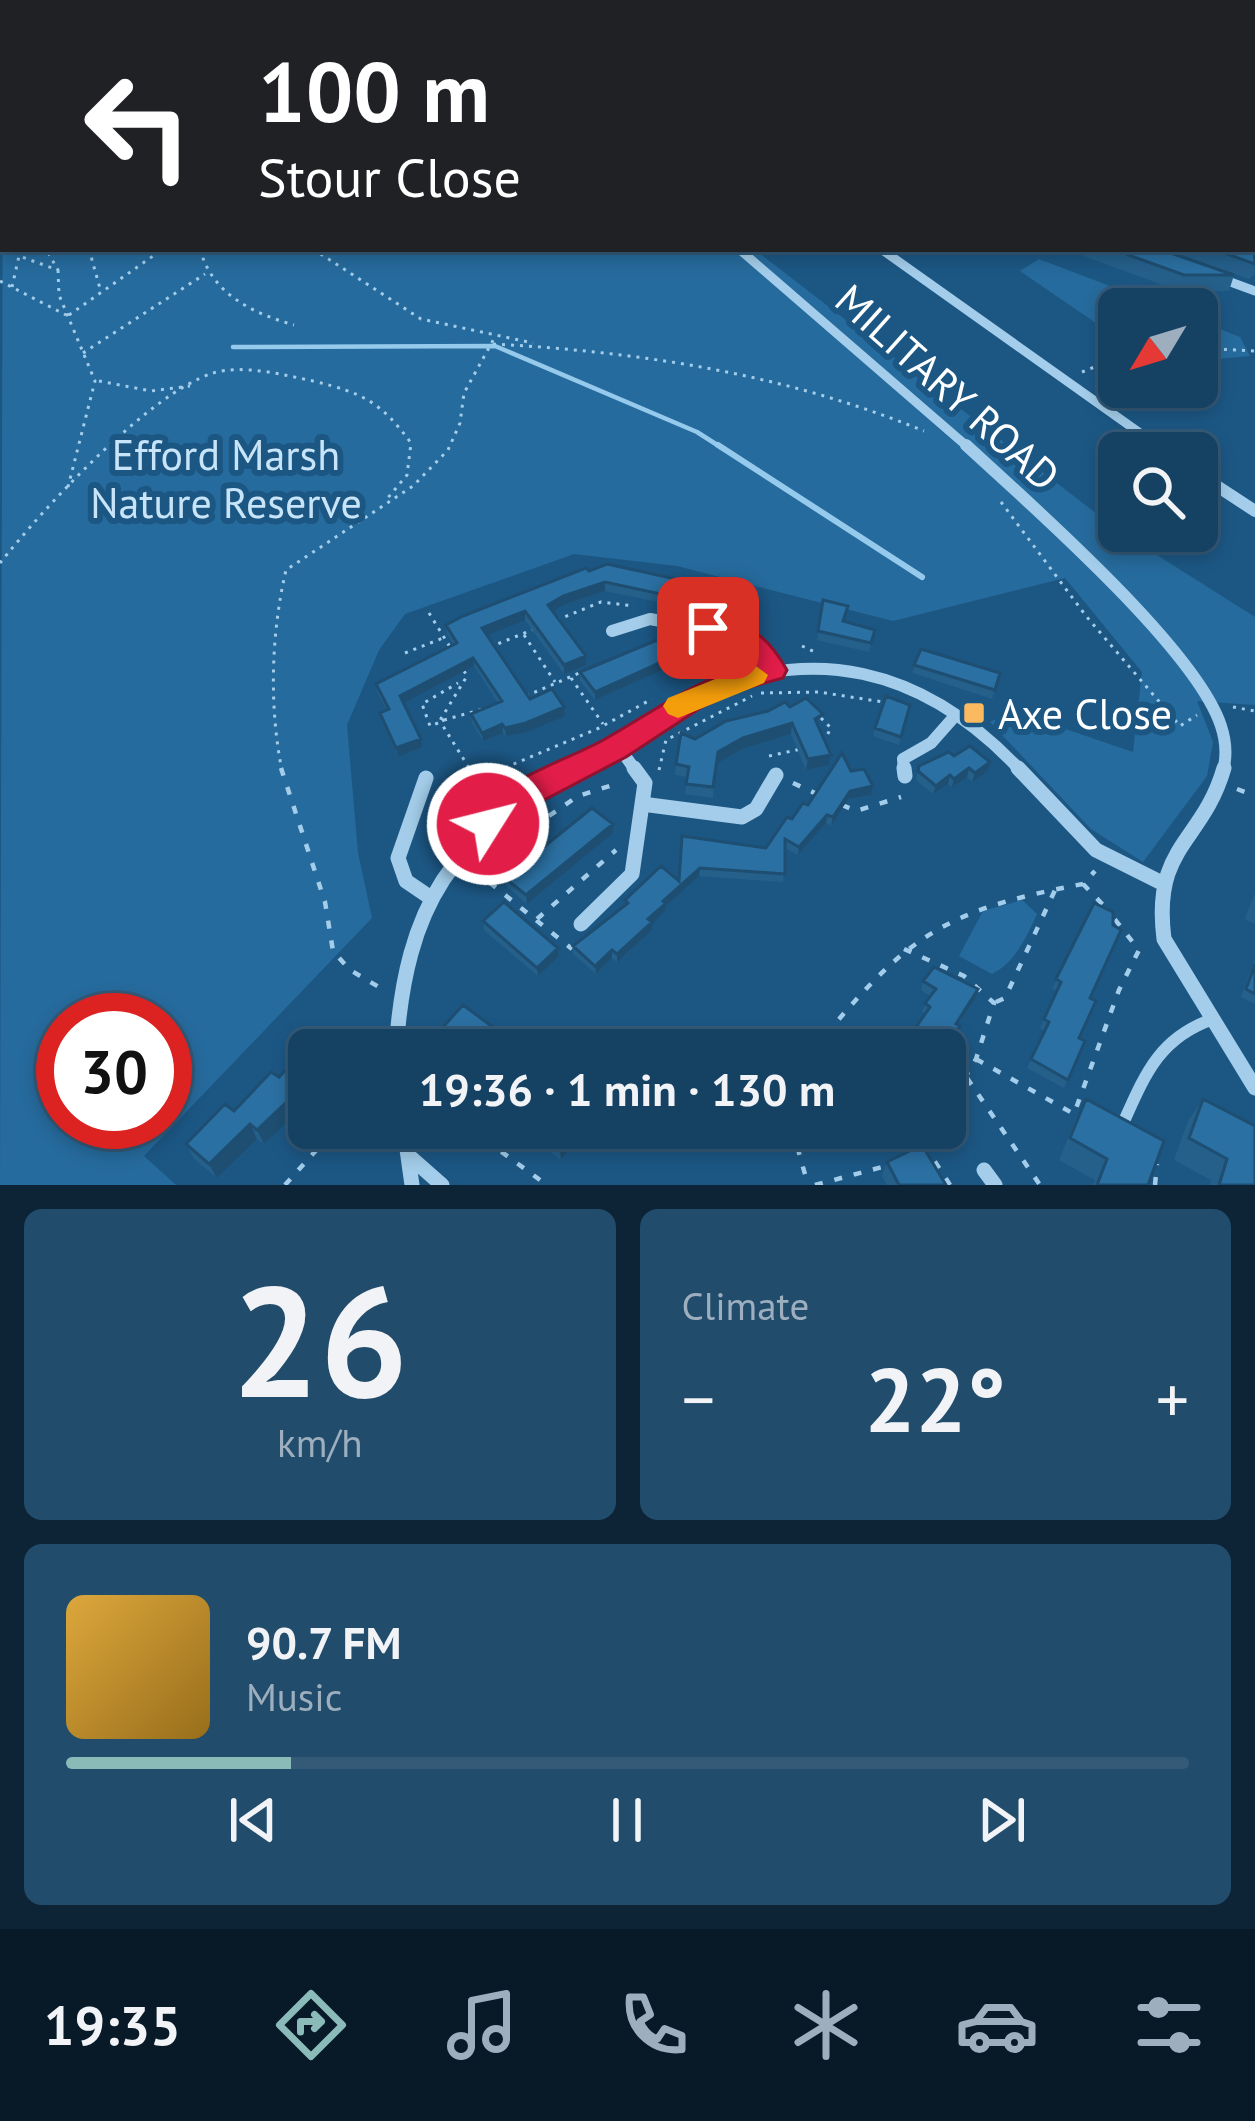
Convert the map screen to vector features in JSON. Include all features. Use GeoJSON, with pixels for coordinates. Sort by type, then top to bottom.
{"type":"FeatureCollection","features":[{"type":"Feature","properties":{"kind":"street","name":"MILITARY ROAD"},"geometry":{"type":"LineString","coordinates":[[743,252],[964,440],[1151,628],[1214,704]]}},
{"type":"Feature","properties":{"kind":"street"},"geometry":{"type":"LineString","coordinates":[[885,252],[1138,432]]}},
{"type":"Feature","properties":{"kind":"street"},"geometry":{"type":"LineString","coordinates":[[1196,270],[1255,291]]}},
{"type":"Feature","properties":{"kind":"street"},"geometry":{"type":"LineString","coordinates":[[1218,487],[1255,511]]}},
{"type":"Feature","properties":{"kind":"street"},"geometry":{"type":"LineString","coordinates":[[612,631],[650,619],[743,636],[758,646],[768,672]]}},
{"type":"Feature","properties":{"kind":"street"},"geometry":{"type":"LineString","coordinates":[[397,1029],[398,997],[431,898],[480,833],[520,798],[618,746],[651,721],[728,682],[768,672],[833,664],[907,689],[1000,751],[1080,835],[1112,861],[1162,884]]}},
{"type":"Feature","properties":{"kind":"street"},"geometry":{"type":"LineString","coordinates":[[1214,704],[1226,748],[1219,782],[1162,884],[1164,939],[1250,1069],[1255,1088]]}},
{"type":"Feature","properties":{"kind":"street"},"geometry":{"type":"LineString","coordinates":[[904,776],[903,759],[932,743],[954,717]]}},
{"type":"Feature","properties":{"kind":"street"},"geometry":{"type":"LineString","coordinates":[[581,924],[632,874],[645,782],[618,746]]}},
{"type":"Feature","properties":{"kind":"street"},"geometry":{"type":"LineString","coordinates":[[642,805],[742,817],[757,809],[776,776]]}},
{"type":"Feature","properties":{"kind":"street"},"geometry":{"type":"LineString","coordinates":[[426,778],[398,858],[406,881],[431,898]]}},
{"type":"Feature","properties":{"kind":"street"},"geometry":{"type":"LineString","coordinates":[[406,1149],[412,1185]]}},
{"type":"Feature","properties":{"kind":"street"},"geometry":{"type":"LineString","coordinates":[[407,1154],[442,1185]]}},
{"type":"Feature","properties":{"kind":"lane"},"geometry":{"type":"LineString","coordinates":[[1124,1119],[1160,1045],[1193,1025],[1214,1019]]}},
{"type":"Feature","properties":{"kind":"path"},"geometry":{"type":"LineString","coordinates":[[48,252],[58,270]]}},
{"type":"Feature","properties":{"kind":"path"},"geometry":{"type":"LineString","coordinates":[[90,252],[101,294]]}},
{"type":"Feature","properties":{"kind":"path"},"geometry":{"type":"LineString","coordinates":[[68,316],[159,252]]}},
{"type":"Feature","properties":{"kind":"path"},"geometry":{"type":"LineString","coordinates":[[201,252],[205,274],[262,316],[295,325]]}},
{"type":"Feature","properties":{"kind":"path"},"geometry":{"type":"LineString","coordinates":[[318,252],[421,319],[540,345],[783,381],[867,406],[936,436]]}},
{"type":"Feature","properties":{"kind":"path"},"geometry":{"type":"LineString","coordinates":[[12,287],[19,256],[58,270]]}},
{"type":"Feature","properties":{"kind":"path"},"geometry":{"type":"LineString","coordinates":[[58,270],[55,277],[68,316],[95,380],[68,489]]}},
{"type":"Feature","properties":{"kind":"path"},"geometry":{"type":"LineString","coordinates":[[82,354],[205,274]]}},
{"type":"Feature","properties":{"kind":"path"},"geometry":{"type":"LineString","coordinates":[[0,281],[68,316]]}},
{"type":"Feature","properties":{"kind":"path"},"geometry":{"type":"LineString","coordinates":[[398,997],[350,970],[334,951],[325,902],[280,767],[274,692],[277,609],[286,570],[413,486],[448,450],[460,423],[464,393],[496,334]]}},
{"type":"Feature","properties":{"kind":"path"},"geometry":{"type":"LineString","coordinates":[[492,345],[540,345]]}},
{"type":"Feature","properties":{"kind":"path"},"geometry":{"type":"LineString","coordinates":[[1218,349],[1255,352]]}},
{"type":"Feature","properties":{"kind":"path"},"geometry":{"type":"LineString","coordinates":[[1064,379],[1098,365]]}},
{"type":"Feature","properties":{"kind":"path"},"geometry":{"type":"LineString","coordinates":[[0,563],[17,539],[68,489],[214,372],[326,384],[382,406],[411,443],[407,475],[381,506]]}},
{"type":"Feature","properties":{"kind":"path"},"geometry":{"type":"LineString","coordinates":[[95,380],[151,391],[192,386]]}},
{"type":"Feature","properties":{"kind":"path"},"geometry":{"type":"LineString","coordinates":[[991,489],[1086,616],[1180,727],[1214,704],[1255,711]]}},
{"type":"Feature","properties":{"kind":"path"},"geometry":{"type":"LineString","coordinates":[[479,651],[602,602],[649,608],[650,619]]}},
{"type":"Feature","properties":{"kind":"path"},"geometry":{"type":"LineString","coordinates":[[429,613],[467,676],[422,704],[430,726],[494,707]]}},
{"type":"Feature","properties":{"kind":"path"},"geometry":{"type":"LineString","coordinates":[[523,634],[556,683]]}},
{"type":"Feature","properties":{"kind":"path"},"geometry":{"type":"LineString","coordinates":[[688,634],[728,682]]}},
{"type":"Feature","properties":{"kind":"path"},"geometry":{"type":"LineString","coordinates":[[405,652],[444,638]]}},
{"type":"Feature","properties":{"kind":"path"},"geometry":{"type":"LineString","coordinates":[[523,697],[588,669]]}},
{"type":"Feature","properties":{"kind":"path"},"geometry":{"type":"LineString","coordinates":[[768,672],[762,686],[789,687],[801,698]]}},
{"type":"Feature","properties":{"kind":"path"},"geometry":{"type":"LineString","coordinates":[[570,677],[604,726]]}},
{"type":"Feature","properties":{"kind":"path"},"geometry":{"type":"LineString","coordinates":[[459,683],[457,700],[443,726],[472,773],[481,778]]}},
{"type":"Feature","properties":{"kind":"path"},"geometry":{"type":"LineString","coordinates":[[635,850],[621,845],[536,920],[472,869],[578,796],[607,784],[645,782],[658,776],[666,740],[755,694],[857,696],[892,704]]}},
{"type":"Feature","properties":{"kind":"path"},"geometry":{"type":"LineString","coordinates":[[481,778],[604,726],[663,695]]}},
{"type":"Feature","properties":{"kind":"path"},"geometry":{"type":"LineString","coordinates":[[816,713],[831,728],[821,745]]}},
{"type":"Feature","properties":{"kind":"path"},"geometry":{"type":"LineString","coordinates":[[810,747],[769,756],[776,776],[816,794]]}},
{"type":"Feature","properties":{"kind":"path"},"geometry":{"type":"LineString","coordinates":[[836,802],[856,812],[901,796],[904,776]]}},
{"type":"Feature","properties":{"kind":"path"},"geometry":{"type":"LineString","coordinates":[[480,833],[481,778]]}},
{"type":"Feature","properties":{"kind":"path"},"geometry":{"type":"LineString","coordinates":[[830,1029],[876,974],[904,949],[964,913],[1055,887],[1083,884],[1112,861]]}},
{"type":"Feature","properties":{"kind":"path"},"geometry":{"type":"LineString","coordinates":[[1074,1114],[1092,1072],[1111,1004],[1139,950],[1083,884]]}},
{"type":"Feature","properties":{"kind":"path"},"geometry":{"type":"LineString","coordinates":[[1040,1185],[967,1078],[994,1003],[1005,998],[1060,890],[1055,887]]}},
{"type":"Feature","properties":{"kind":"path"},"geometry":{"type":"LineString","coordinates":[[904,949],[937,959],[982,988],[994,1003]]}},
{"type":"Feature","properties":{"kind":"path"},"geometry":{"type":"LineString","coordinates":[[976,1059],[1088,1123]]}},
{"type":"Feature","properties":{"kind":"path"},"geometry":{"type":"LineString","coordinates":[[285,1185],[317,1149]]}},
{"type":"Feature","properties":{"kind":"path"},"geometry":{"type":"LineString","coordinates":[[498,1149],[540,1180]]}},
{"type":"Feature","properties":{"kind":"path"},"geometry":{"type":"LineString","coordinates":[[799,1149],[811,1185],[898,1161]]}},
{"type":"Feature","properties":{"kind":"path"},"geometry":{"type":"LineString","coordinates":[[910,1152],[914,1149]]}},
{"type":"Feature","properties":{"kind":"path"},"geometry":{"type":"LineString","coordinates":[[927,1149],[950,1185]]}},
{"type":"Feature","properties":{"kind":"path"},"geometry":{"type":"LineString","coordinates":[[1155,1160],[1159,1169],[1155,1185]]}},
{"type":"Feature","properties":{"kind":"green space","name":"Efford Marsh Nature Reserve"},"geometry":{"type":"Polygon","coordinates":[[[3,252],[758,252],[1098,515],[1098,552],[1152,552],[1255,617],[1255,705],[1197,701],[1213,742],[1207,776],[1143,862],[1091,829],[990,722],[1012,711],[1133,752],[1142,672],[1065,578],[893,621],[677,566],[574,554],[405,614],[379,650],[347,725],[358,853],[372,918],[192,1106],[192,993],[36,993],[36,1149],[151,1149],[144,1156],[176,1185],[0,1185],[3,252]]]}},
{"type":"Feature","properties":{"kind":"green space"},"geometry":{"type":"Polygon","coordinates":[[[1039,259],[1115,288],[1098,288],[1098,325],[1020,271],[1039,259]]]}},
{"type":"Feature","properties":{"kind":"green space"},"geometry":{"type":"Polygon","coordinates":[[[1218,328],[1240,337],[1250,356],[1218,359],[1218,328]]]}},
{"type":"Feature","properties":{"kind":"green space"},"geometry":{"type":"Polygon","coordinates":[[[1022,900],[1037,914],[1008,963],[992,974],[959,956],[983,911],[1022,900]]]}},
{"type":"Feature","properties":{"kind":"building"},"geometry":{"type":"Polygon","coordinates":[[[1120,252],[1168,252],[1234,275],[1184,275],[1120,252]]]}},
{"type":"Feature","properties":{"kind":"building"},"geometry":{"type":"Polygon","coordinates":[[[1221,252],[1254,252],[1255,264],[1221,252]]]}},
{"type":"Feature","properties":{"kind":"building"},"geometry":{"type":"Polygon","coordinates":[[[607,564],[717,588],[712,605],[605,582],[563,596],[548,605],[586,656],[564,665],[525,611],[482,628],[530,699],[552,689],[564,707],[526,723],[505,728],[502,724],[482,733],[471,714],[502,701],[473,658],[400,696],[421,739],[396,748],[380,713],[389,709],[376,684],[457,643],[446,625],[463,616],[607,564]]]}},
{"type":"Feature","properties":{"kind":"building"},"geometry":{"type":"Polygon","coordinates":[[[823,600],[848,606],[843,621],[875,630],[871,643],[818,631],[823,600]]]}},
{"type":"Feature","properties":{"kind":"building"},"geometry":{"type":"Polygon","coordinates":[[[686,628],[701,644],[595,692],[580,672],[686,628]]]}},
{"type":"Feature","properties":{"kind":"building"},"geometry":{"type":"Polygon","coordinates":[[[921,649],[1000,673],[995,690],[914,665],[921,649]]]}},
{"type":"Feature","properties":{"kind":"building"},"geometry":{"type":"Polygon","coordinates":[[[886,696],[910,705],[901,737],[875,728],[886,696]]]}},
{"type":"Feature","properties":{"kind":"building"},"geometry":{"type":"Polygon","coordinates":[[[806,698],[823,714],[815,719],[831,755],[808,759],[792,723],[743,738],[718,752],[713,787],[686,784],[689,767],[676,764],[681,733],[695,739],[726,721],[785,702],[790,707],[806,698]]]}},
{"type":"Feature","properties":{"kind":"building"},"geometry":{"type":"Polygon","coordinates":[[[970,746],[990,762],[975,773],[969,768],[936,786],[918,771],[919,766],[970,746]]]}},
{"type":"Feature","properties":{"kind":"building"},"geometry":{"type":"Polygon","coordinates":[[[842,753],[851,771],[864,769],[873,786],[850,791],[833,817],[827,815],[799,847],[785,839],[785,874],[700,868],[663,901],[666,903],[648,919],[652,922],[617,954],[612,950],[595,966],[573,946],[628,903],[625,900],[661,866],[679,881],[682,836],[766,848],[787,817],[792,819],[803,803],[808,805],[842,753]]]}},
{"type":"Feature","properties":{"kind":"building"},"geometry":{"type":"Polygon","coordinates":[[[592,808],[613,824],[526,895],[505,878],[592,808]]]}},
{"type":"Feature","properties":{"kind":"building"},"geometry":{"type":"Polygon","coordinates":[[[504,902],[558,948],[537,968],[483,921],[504,902]]]}},
{"type":"Feature","properties":{"kind":"building"},"geometry":{"type":"Polygon","coordinates":[[[1094,903],[1113,912],[1113,925],[1121,930],[1090,998],[1096,1001],[1079,1038],[1085,1041],[1068,1080],[1031,1059],[1049,1022],[1044,1019],[1061,982],[1056,979],[1094,903]]]}},
{"type":"Feature","properties":{"kind":"building"},"geometry":{"type":"Polygon","coordinates":[[[1255,964],[1255,994],[1246,989],[1255,964]]]}},
{"type":"Feature","properties":{"kind":"building"},"geometry":{"type":"Polygon","coordinates":[[[934,967],[978,989],[956,1024],[958,1029],[915,1029],[936,989],[923,981],[934,967]]]}},
{"type":"Feature","properties":{"kind":"building"},"geometry":{"type":"Polygon","coordinates":[[[463,1005],[496,1029],[446,1029],[463,1005]]]}},
{"type":"Feature","properties":{"kind":"building"},"geometry":{"type":"Polygon","coordinates":[[[288,1068],[288,1101],[257,1130],[250,1124],[209,1164],[192,1149],[192,1138],[225,1104],[234,1111],[271,1072],[279,1077],[288,1068]]]}},
{"type":"Feature","properties":{"kind":"building"},"geometry":{"type":"Polygon","coordinates":[[[1086,1099],[1164,1141],[1148,1185],[1097,1185],[1107,1159],[1070,1138],[1086,1099]]]}},
{"type":"Feature","properties":{"kind":"building"},"geometry":{"type":"Polygon","coordinates":[[[1203,1099],[1255,1126],[1255,1185],[1219,1185],[1227,1159],[1189,1138],[1203,1099]]]}},
{"type":"Feature","properties":{"kind":"building"},"geometry":{"type":"Polygon","coordinates":[[[924,1149],[946,1185],[899,1185],[887,1162],[924,1149]]]}},
{"type":"Feature","properties":{"kind":"waterway"},"geometry":{"type":"LineString","coordinates":[[233,347],[495,346],[697,432],[722,448]]}},
{"type":"Feature","properties":{"kind":"waterway"},"geometry":{"type":"LineString","coordinates":[[718,445],[922,577]]}},
{"type":"Feature","properties":{"kind":"slow traffic"},"geometry":{"type":"LineString","coordinates":[[678,706],[753,675]]}},
{"type":"Feature","properties":{"kind":"place","name":"Axe Close"},"geometry":{"type":"Point","coordinates":[974,713]}},
{"type":"Feature","properties":{"kind":"route"},"geometry":{"type":"LineString","coordinates":[[488,824],[520,798],[615,748],[651,721],[731,681],[772,670],[758,646],[743,636],[708,628]]}}]}
